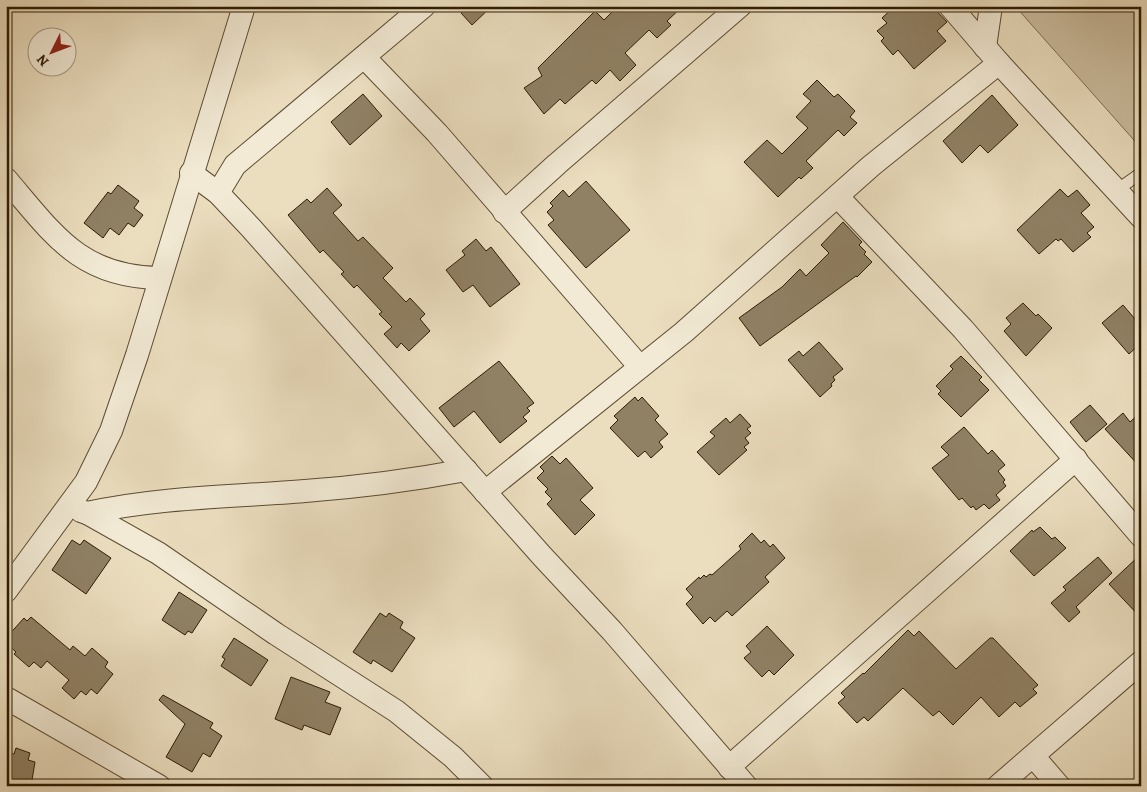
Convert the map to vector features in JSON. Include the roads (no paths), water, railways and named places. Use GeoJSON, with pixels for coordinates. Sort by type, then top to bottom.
{"type":"FeatureCollection","features":[{"type":"Feature","properties":{"kind":"street"},"geometry":{"type":"LineString","coordinates":[[8,585],[44,542],[78,509],[86,482],[111,431],[244,6]]}},
{"type":"Feature","properties":{"kind":"street"},"geometry":{"type":"LineString","coordinates":[[218,193],[235,165],[424,6]]}},
{"type":"Feature","properties":{"kind":"street"},"geometry":{"type":"LineString","coordinates":[[504,212],[740,6]]}},
{"type":"Feature","properties":{"kind":"street"},"geometry":{"type":"LineString","coordinates":[[950,6],[992,55],[1141,217]]}},
{"type":"Feature","properties":{"kind":"street"},"geometry":{"type":"LineString","coordinates":[[485,492],[684,332],[838,197],[992,55],[991,6]]}},
{"type":"Feature","properties":{"kind":"street"},"geometry":{"type":"LineString","coordinates":[[364,57],[437,133],[640,368]]}},
{"type":"Feature","properties":{"kind":"street"},"geometry":{"type":"LineString","coordinates":[[191,174],[218,193],[612,631],[746,786]]}},
{"type":"Feature","properties":{"kind":"street"},"geometry":{"type":"LineString","coordinates":[[6,179],[46,226],[69,248],[86,260],[122,275],[160,278]]}},
{"type":"Feature","properties":{"kind":"street"},"geometry":{"type":"LineString","coordinates":[[838,197],[963,328],[1141,536]]}},
{"type":"Feature","properties":{"kind":"street"},"geometry":{"type":"LineString","coordinates":[[729,767],[1076,459]]}},
{"type":"Feature","properties":{"kind":"street"},"geometry":{"type":"LineString","coordinates":[[78,509],[206,496],[306,491],[419,479],[466,470]]}},
{"type":"Feature","properties":{"kind":"street"},"geometry":{"type":"LineString","coordinates":[[78,509],[158,552],[276,634],[396,711],[454,757],[482,786]]}},
{"type":"Feature","properties":{"kind":"street"},"geometry":{"type":"LineString","coordinates":[[998,786],[1034,757],[1141,662]]}},
{"type":"Feature","properties":{"kind":"street"},"geometry":{"type":"LineString","coordinates":[[6,698],[159,786]]}},
{"type":"Feature","properties":{"kind":"street"},"geometry":{"type":"LineString","coordinates":[[1034,757],[1059,786]]}},
{"type":"Feature","properties":{"kind":"lane"},"geometry":{"type":"LineString","coordinates":[[1117,190],[1141,173]]}}]}
